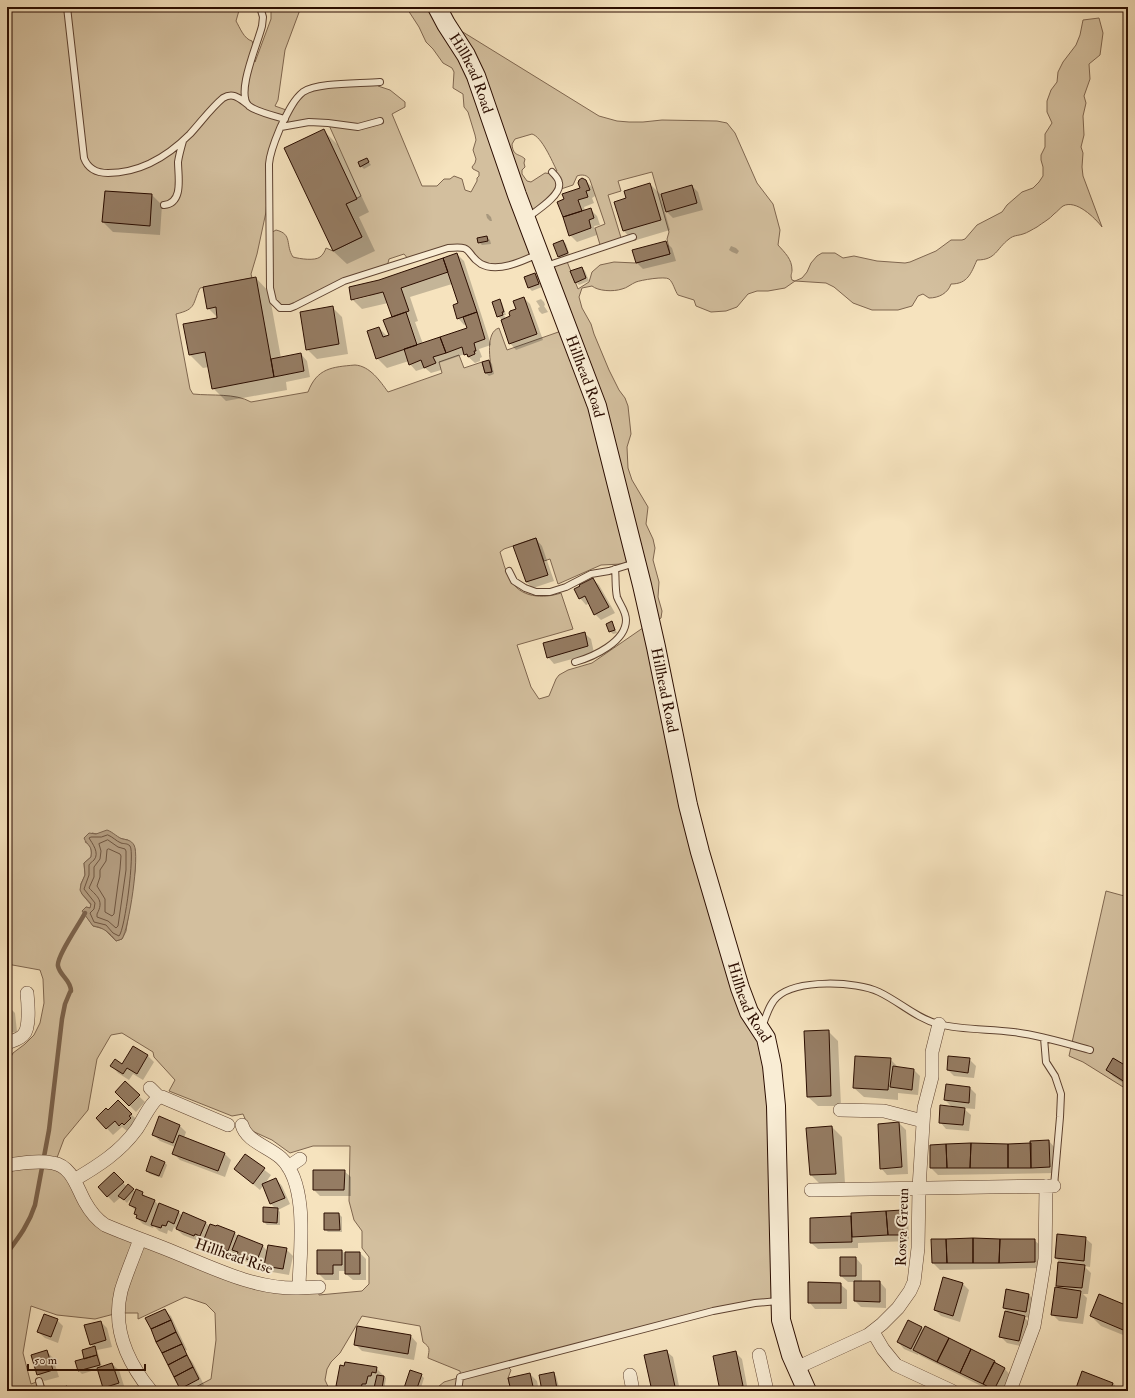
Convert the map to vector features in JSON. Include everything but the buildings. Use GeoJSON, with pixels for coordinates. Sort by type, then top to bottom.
{"type":"FeatureCollection","features":[{"type":"Feature","properties":{"kind":"street","name":"Hillhead Road"},"geometry":{"type":"LineString","coordinates":[[437,7],[466,55],[476,76],[526,219],[597,406],[656,647],[688,806],[700,852],[720,926],[740,988],[749,1012],[766,1038],[774,1080],[776,1106],[780,1300],[782,1325],[796,1368],[807,1391]]}},
{"type":"Feature","properties":{"kind":"street"},"geometry":{"type":"LineString","coordinates":[[7,1043],[21,1037],[26,1032],[27,992]]}},
{"type":"Feature","properties":{"kind":"street","name":"Rosva Greun"},"geometry":{"type":"LineString","coordinates":[[796,1368],[872,1332],[898,1308],[910,1291],[914,1282],[918,1248],[919,1188],[924,1108],[932,1077],[932,1052],[939,1024]]}},
{"type":"Feature","properties":{"kind":"street"},"geometry":{"type":"LineString","coordinates":[[74,1180],[121,1148],[141,1124],[155,1099],[155,1092],[162,1097],[228,1125]]}},
{"type":"Feature","properties":{"kind":"street"},"geometry":{"type":"LineString","coordinates":[[840,1110],[884,1112],[923,1121]]}},
{"type":"Feature","properties":{"kind":"street"},"geometry":{"type":"LineString","coordinates":[[242,1126],[245,1133],[249,1137],[277,1155],[288,1167],[297,1187],[300,1203],[300,1258],[298,1288]]}},
{"type":"Feature","properties":{"kind":"street"},"geometry":{"type":"LineString","coordinates":[[288,1167],[300,1159]]}},
{"type":"Feature","properties":{"kind":"street","name":"Hillhead Rise"},"geometry":{"type":"LineString","coordinates":[[7,1165],[43,1162],[54,1163],[61,1166],[74,1180],[85,1203],[99,1220],[115,1229],[140,1239],[245,1280],[272,1287],[319,1287]]}},
{"type":"Feature","properties":{"kind":"street"},"geometry":{"type":"LineString","coordinates":[[811,1190],[1050,1186],[1045,1259],[1034,1326],[1011,1388]]}},
{"type":"Feature","properties":{"kind":"street"},"geometry":{"type":"LineString","coordinates":[[140,1239],[122,1291],[119,1320],[125,1350],[137,1373],[150,1391]]}},
{"type":"Feature","properties":{"kind":"street"},"geometry":{"type":"LineString","coordinates":[[872,1332],[896,1365],[952,1391]]}},
{"type":"Feature","properties":{"kind":"street"},"geometry":{"type":"LineString","coordinates":[[759,1355],[767,1391]]}},
{"type":"Feature","properties":{"kind":"street"},"geometry":{"type":"LineString","coordinates":[[630,1375],[633,1391]]}},
{"type":"Feature","properties":{"kind":"lane"},"geometry":{"type":"LineString","coordinates":[[67,7],[84,158],[89,167],[93,170],[104,173],[116,173],[132,170],[157,160],[172,150],[184,139],[218,102],[227,95],[237,96],[253,108],[285,119]]}},
{"type":"Feature","properties":{"kind":"lane"},"geometry":{"type":"LineString","coordinates":[[247,104],[244,97],[244,88],[262,26],[263,17],[260,7]]}},
{"type":"Feature","properties":{"kind":"lane"},"geometry":{"type":"LineString","coordinates":[[380,82],[326,86],[309,89],[297,98],[281,127],[271,151],[269,164],[270,288],[273,301],[280,308],[290,308],[295,306],[344,281],[448,248],[466,248],[480,263],[494,267],[542,260],[633,237]]}},
{"type":"Feature","properties":{"kind":"lane"},"geometry":{"type":"LineString","coordinates":[[281,127],[309,122],[358,127],[380,122]]}},
{"type":"Feature","properties":{"kind":"lane"},"geometry":{"type":"LineString","coordinates":[[164,205],[173,202],[177,195],[179,182],[179,156],[184,139]]}},
{"type":"Feature","properties":{"kind":"lane"},"geometry":{"type":"LineString","coordinates":[[526,219],[551,199],[558,190],[560,183],[552,172]]}},
{"type":"Feature","properties":{"kind":"lane"},"geometry":{"type":"LineString","coordinates":[[509,571],[514,581],[520,586],[533,591],[553,592],[593,573],[636,563]]}},
{"type":"Feature","properties":{"kind":"lane"},"geometry":{"type":"LineString","coordinates":[[576,662],[595,655],[616,640],[623,631],[626,619],[617,594],[615,569]]}},
{"type":"Feature","properties":{"kind":"lane"},"geometry":{"type":"LineString","coordinates":[[761,1030],[770,1006],[776,998],[784,993],[796,988],[810,985],[823,984],[857,986],[873,990],[891,998],[917,1016],[939,1024],[1011,1032],[1044,1038],[1090,1050]]}},
{"type":"Feature","properties":{"kind":"lane"},"geometry":{"type":"LineString","coordinates":[[1044,1038],[1046,1062],[1055,1076],[1061,1094],[1060,1117],[1050,1186]]}},
{"type":"Feature","properties":{"kind":"lane"},"geometry":{"type":"LineString","coordinates":[[458,1391],[460,1377],[713,1310],[780,1300]]}},
{"type":"Feature","properties":{"kind":"lane"},"geometry":{"type":"LineString","coordinates":[[39,1381],[42,1391]]}},
{"type":"Feature","properties":{"kind":"shaded area"},"geometry":{"type":"Polygon","coordinates":[[[7,7],[240,7],[236,21],[244,36],[252,41],[255,62],[271,19],[271,7],[301,7],[285,50],[278,100],[275,106],[289,111],[309,89],[378,82],[378,86],[390,90],[405,102],[405,107],[392,114],[422,186],[437,186],[444,179],[450,179],[454,176],[462,179],[465,190],[471,192],[479,176],[479,172],[472,167],[476,159],[473,150],[476,140],[468,112],[464,107],[463,94],[453,88],[454,72],[452,68],[443,63],[426,42],[419,27],[406,7],[436,7],[450,31],[539,254],[506,265],[489,266],[462,247],[409,260],[404,254],[389,259],[387,267],[284,308],[273,301],[269,234],[276,230],[285,234],[293,257],[307,259],[315,259],[320,257],[326,248],[333,251],[362,237],[346,204],[361,196],[328,123],[291,125],[285,119],[271,151],[266,212],[251,274],[252,278],[200,288],[191,308],[176,314],[190,389],[193,394],[231,396],[251,402],[308,392],[316,378],[326,370],[355,365],[370,371],[388,392],[442,373],[439,362],[459,355],[464,368],[482,362],[485,373],[492,372],[490,341],[492,335],[499,328],[507,350],[567,329],[635,561],[622,564],[601,565],[558,584],[550,559],[544,561],[536,538],[504,549],[500,552],[507,573],[514,585],[520,590],[532,595],[547,596],[561,593],[573,629],[517,645],[531,687],[539,699],[549,696],[559,675],[568,670],[592,663],[650,623],[687,806],[765,1038],[780,1300],[755,1303],[506,1365],[511,1370],[508,1378],[511,1391],[433,1391],[444,1382],[461,1377],[460,1371],[428,1358],[429,1349],[423,1342],[420,1326],[362,1316],[340,1353],[331,1362],[327,1369],[325,1380],[330,1391],[188,1391],[211,1379],[216,1340],[215,1313],[206,1304],[185,1297],[138,1319],[138,1313],[119,1313],[140,1240],[233,1277],[318,1288],[319,1295],[362,1291],[369,1284],[369,1257],[362,1248],[362,1231],[354,1220],[349,1201],[350,1146],[313,1146],[290,1153],[272,1140],[250,1130],[243,1114],[232,1116],[169,1091],[175,1080],[154,1057],[153,1052],[122,1033],[111,1035],[97,1059],[88,1110],[64,1139],[55,1163],[9,1165],[7,1141],[9,1124],[7,1101],[7,1064],[13,1053],[34,1035],[40,1023],[44,1003],[43,979],[40,970],[7,964],[7,7]],[[92,833],[85,842],[90,846],[91,857],[84,863],[85,875],[81,884],[82,894],[91,905],[90,908],[86,907],[83,911],[93,926],[104,929],[116,941],[122,939],[126,931],[135,871],[135,849],[128,840],[92,833]]]}},
{"type":"Feature","properties":{"kind":"shaded area"},"geometry":{"type":"Polygon","coordinates":[[[1099,18],[1103,33],[1100,55],[1089,64],[1090,79],[1084,96],[1086,103],[1083,116],[1084,135],[1081,147],[1083,153],[1083,176],[1102,227],[1085,210],[1074,205],[1063,206],[1037,227],[1011,238],[992,256],[983,260],[977,260],[973,269],[965,280],[957,284],[951,284],[948,290],[943,294],[929,298],[923,294],[918,296],[912,306],[898,310],[872,310],[853,303],[834,287],[826,283],[795,281],[802,278],[807,272],[811,263],[822,253],[835,253],[843,258],[854,256],[877,261],[910,262],[936,251],[951,240],[965,239],[977,225],[1002,212],[1007,205],[1022,192],[1033,188],[1043,176],[1041,155],[1045,147],[1045,134],[1052,123],[1047,112],[1047,101],[1051,90],[1057,82],[1058,72],[1063,62],[1076,45],[1083,20],[1099,18]]]}},
{"type":"Feature","properties":{"kind":"shaded area"},"geometry":{"type":"Polygon","coordinates":[[[458,29],[599,116],[617,121],[629,122],[662,120],[717,121],[727,123],[735,133],[757,183],[773,204],[780,230],[778,245],[788,256],[791,263],[792,280],[795,281],[785,288],[757,291],[748,294],[737,307],[726,311],[711,312],[696,306],[694,300],[678,295],[672,282],[667,278],[639,281],[624,288],[614,290],[602,290],[592,286],[582,288],[579,297],[582,308],[591,324],[609,370],[628,406],[631,434],[627,447],[628,468],[632,480],[648,507],[646,524],[653,539],[655,548],[653,560],[659,582],[658,597],[662,611],[661,618],[658,620],[637,561],[545,267],[566,259],[578,289],[589,282],[592,272],[600,265],[614,262],[636,263],[670,254],[667,239],[669,232],[652,172],[618,181],[621,191],[608,195],[622,241],[601,248],[595,228],[605,224],[590,180],[585,175],[577,176],[573,185],[558,190],[527,219],[458,29]],[[532,134],[515,139],[512,144],[515,153],[525,159],[525,167],[522,170],[522,174],[527,181],[531,182],[545,173],[552,174],[557,171],[546,150],[536,136],[532,134]]]}},
{"type":"Feature","properties":{"kind":"shaded area"},"geometry":{"type":"Polygon","coordinates":[[[1106,891],[1128,897],[1128,1090],[1083,1062],[1069,1056],[1106,891]]]}},
{"type":"Feature","properties":{"kind":"shaded area"},"geometry":{"type":"Polygon","coordinates":[[[58,1165],[89,1210],[139,1240],[118,1313],[95,1319],[57,1315],[31,1306],[23,1353],[31,1384],[39,1381],[42,1391],[7,1391],[7,1262],[9,1254],[7,1251],[7,1166],[58,1165]]]}},
{"type":"Feature","properties":{"kind":"water"},"geometry":{"type":"Polygon","coordinates":[[[107,830],[132,842],[134,845],[136,862],[128,921],[122,939],[116,941],[106,931],[93,926],[82,911],[86,907],[90,908],[91,904],[80,890],[85,875],[84,863],[91,857],[91,850],[84,838],[89,833],[96,834],[107,830]]]}},
{"type":"Feature","properties":{"kind":"waterway"},"geometry":{"type":"LineString","coordinates":[[71,991],[71,987],[59,969],[58,962],[64,948],[85,913]]}},
{"type":"Feature","properties":{"kind":"waterway"},"geometry":{"type":"LineString","coordinates":[[7,1253],[20,1236],[33,1212],[35,1205],[49,1130],[62,1019],[65,1004],[70,992]]}}]}
